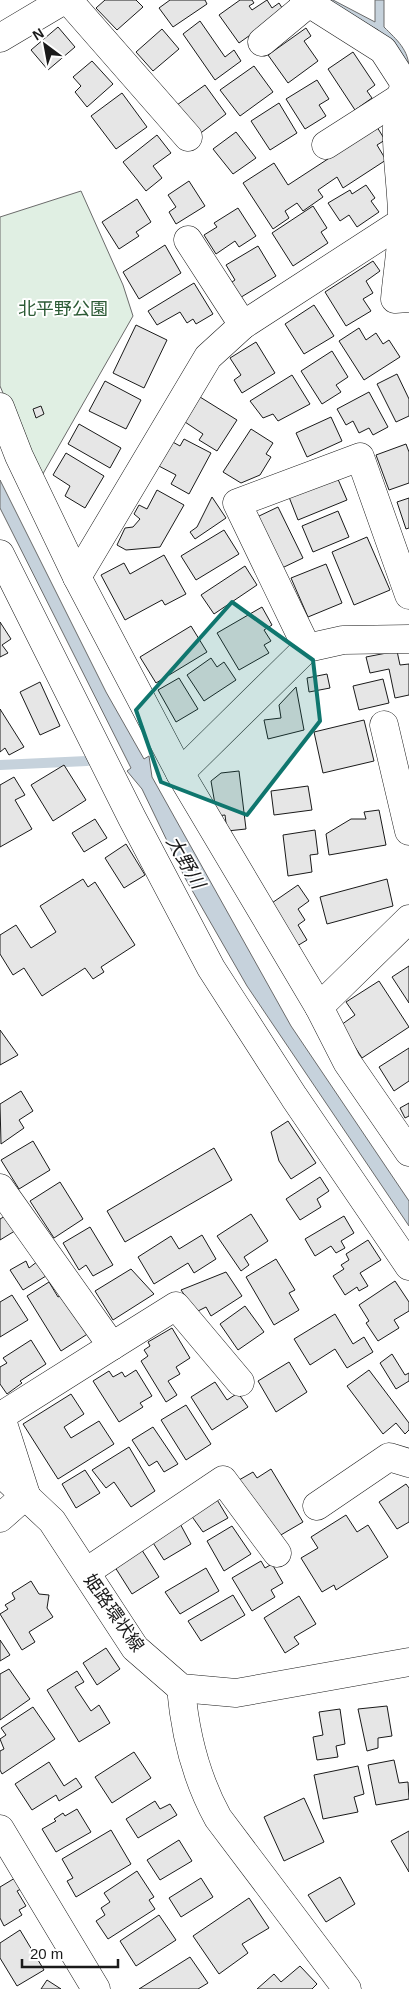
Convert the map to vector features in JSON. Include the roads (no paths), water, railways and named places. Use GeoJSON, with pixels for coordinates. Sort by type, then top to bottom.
{"type":"FeatureCollection","features":[{"type":"Feature","properties":{"kind":"street"},"geometry":{"type":"LineString","coordinates":[[0,38],[66,0],[188,137]]}},
{"type":"Feature","properties":{"kind":"street"},"geometry":{"type":"LineString","coordinates":[[262,42],[307,1],[383,50],[404,90],[402,222],[395,299],[409,298]]}},
{"type":"Feature","properties":{"kind":"street"},"geometry":{"type":"LineString","coordinates":[[326,145],[404,90]]}},
{"type":"Feature","properties":{"kind":"street"},"geometry":{"type":"LineString","coordinates":[[76,577],[208,357],[243,325],[402,222]]}},
{"type":"Feature","properties":{"kind":"street"},"geometry":{"type":"LineString","coordinates":[[188,240],[243,325]]}},
{"type":"Feature","properties":{"kind":"street"},"geometry":{"type":"LineString","coordinates":[[0,407],[20,456],[76,577],[180,773],[318,1006],[347,1062],[409,1152]]}},
{"type":"Feature","properties":{"kind":"street"},"geometry":{"type":"LineString","coordinates":[[307,648],[237,503],[360,456],[409,595]]}},
{"type":"Feature","properties":{"kind":"street"},"geometry":{"type":"LineString","coordinates":[[0,554],[132,818],[211,968],[294,1097],[409,1266]]}},
{"type":"Feature","properties":{"kind":"street"},"geometry":{"type":"LineString","coordinates":[[180,773],[307,648],[343,640],[409,639]]}},
{"type":"Feature","properties":{"kind":"street"},"geometry":{"type":"LineString","coordinates":[[384,725],[409,831]]}},
{"type":"Feature","properties":{"kind":"street"},"geometry":{"type":"LineString","coordinates":[[318,1006],[409,919]]}},
{"type":"Feature","properties":{"kind":"street"},"geometry":{"type":"LineString","coordinates":[[0,1188],[112,1346]]}},
{"type":"Feature","properties":{"kind":"street"},"geometry":{"type":"LineString","coordinates":[[0,1518],[26,1495],[1,1415],[176,1306],[240,1382]]}},
{"type":"Feature","properties":{"kind":"street"},"geometry":{"type":"LineString","coordinates":[[317,1506],[389,1457],[409,1463]]}},
{"type":"Feature","properties":{"kind":"street","name":"姫路環状線"},"geometry":{"type":"LineString","coordinates":[[0,1472],[52,1521],[136,1648],[181,1688]]}},
{"type":"Feature","properties":{"kind":"street"},"geometry":{"type":"LineString","coordinates":[[86,1572],[223,1480],[276,1553]]}},
{"type":"Feature","properties":{"kind":"street"},"geometry":{"type":"LineString","coordinates":[[347,1989],[218,1818],[200,1782],[184,1721],[181,1688],[236,1694],[409,1662]]}},
{"type":"Feature","properties":{"kind":"street"},"geometry":{"type":"LineString","coordinates":[[0,1829],[96,1989]]}},
{"type":"Feature","properties":{"kind":"water"},"geometry":{"type":"Polygon","coordinates":[[[320,0],[333,0],[375,22],[375,0],[384,0],[384,27],[405,51],[409,69],[397,50],[378,30],[320,0]]]}},
{"type":"Feature","properties":{"kind":"water","name":"大野川"},"geometry":{"type":"Polygon","coordinates":[[[0,480],[106,692],[144,759],[149,756],[152,777],[291,1026],[409,1201],[409,1226],[247,986],[185,878],[142,789],[127,771],[131,768],[0,508],[0,480]]]}},
{"type":"Feature","properties":{"kind":"waterway"},"geometry":{"type":"LineString","coordinates":[[0,765],[87,761]]}},
{"type":"Feature","properties":{"kind":"park label","name":"北平野公園"},"geometry":{"type":"Point","coordinates":[63,309]}}]}
